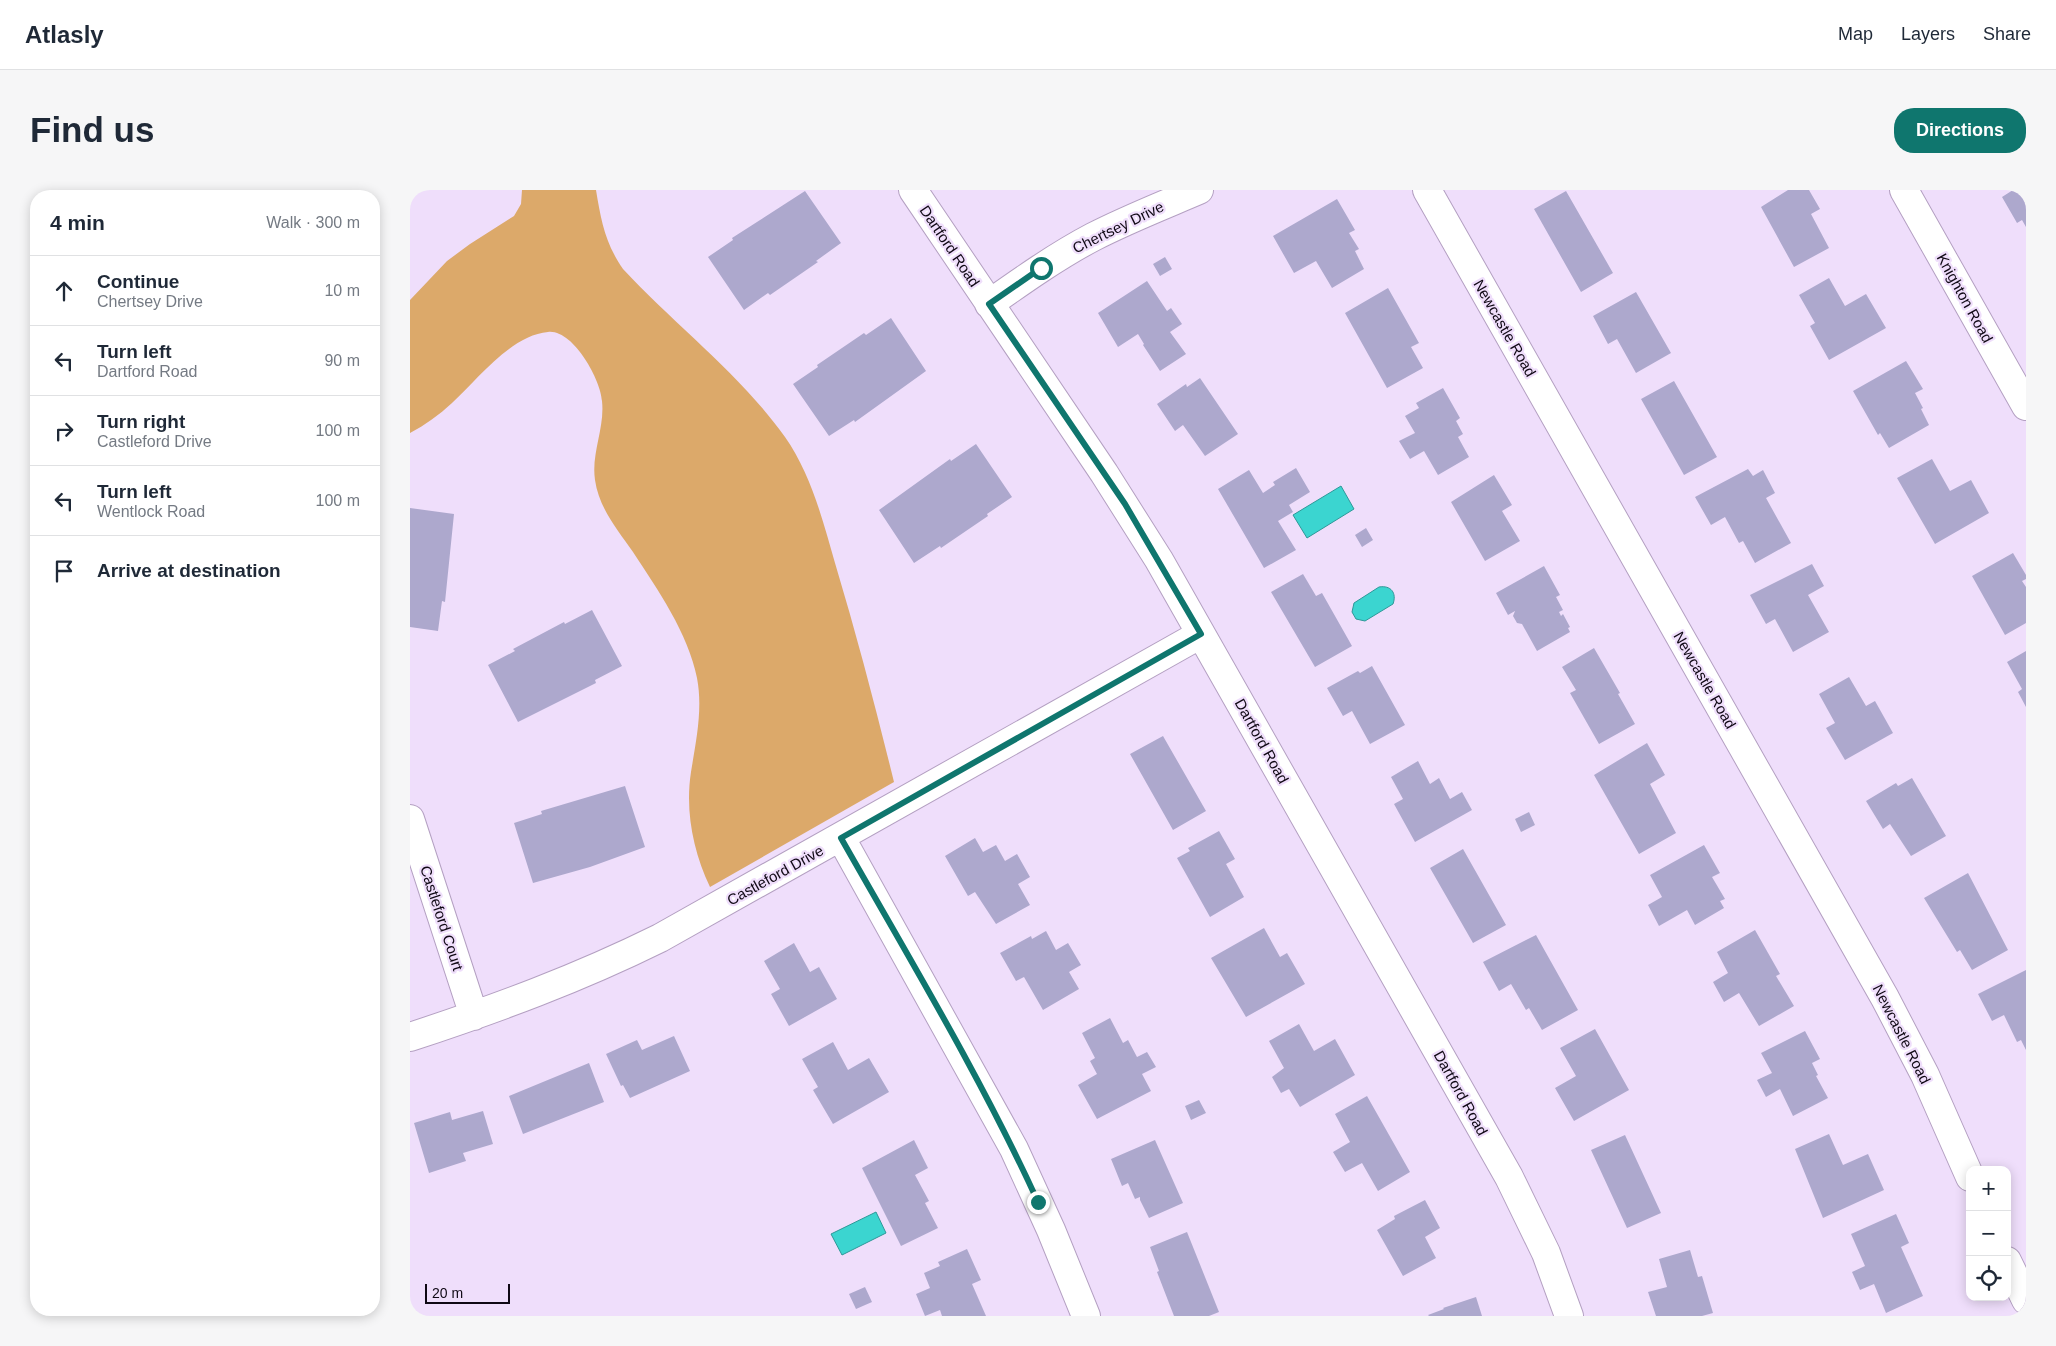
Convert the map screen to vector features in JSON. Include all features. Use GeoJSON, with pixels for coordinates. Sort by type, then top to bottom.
{"type":"FeatureCollection","features":[{"type":"Feature","properties":{"kind":"street","name":"Dartford Road"},"geometry":{"type":"LineString","coordinates":[[912,190],[1125,504],[1201,634],[1509,1177],[1546,1253],[1569,1316]]}},
{"type":"Feature","properties":{"kind":"street","name":"Chertsey Drive"},"geometry":{"type":"LineString","coordinates":[[989,304],[1034,273],[1093,238],[1134,217],[1199,190]]}},
{"type":"Feature","properties":{"kind":"street","name":"Newcastle Road"},"geometry":{"type":"LineString","coordinates":[[1427,190],[1885,998],[1925,1075],[1966,1168]]}},
{"type":"Feature","properties":{"kind":"street","name":"Knighton Road"},"geometry":{"type":"LineString","coordinates":[[1904,190],[2026,406]]}},
{"type":"Feature","properties":{"kind":"street","name":"Castleford Drive"},"geometry":{"type":"LineString","coordinates":[[410,1037],[541,992],[624,956],[692,921],[841,838],[1201,634]]}},
{"type":"Feature","properties":{"kind":"street","name":"Castleford Court"},"geometry":{"type":"LineString","coordinates":[[410,819],[474,1016]]}},
{"type":"Feature","properties":{"kind":"street"},"geometry":{"type":"LineString","coordinates":[[841,838],[1014,1149],[1057,1244],[1086,1316]]}},
{"type":"Feature","properties":{"kind":"street"},"geometry":{"type":"LineString","coordinates":[[2011,1269],[2026,1300]]}},
{"type":"Feature","properties":{"kind":"shaded area"},"geometry":{"type":"Polygon","coordinates":[[[522,190],[596,190],[608,240],[623,269],[728,371],[785,437],[802,466],[815,498],[866,672],[894,782],[710,887],[695,845],[690,816],[689,787],[699,713],[699,690],[693,661],[671,612],[600,500],[594,470],[602,421],[602,401],[597,381],[584,358],[576,347],[557,333],[548,332],[534,335],[521,341],[495,360],[432,420],[410,433],[410,300],[447,261],[514,216],[521,204],[522,190]]]}},
{"type":"Feature","properties":{"kind":"shaded area"},"geometry":{"type":"Polygon","coordinates":[[[1341,486],[1354,509],[1307,538],[1293,515],[1341,486]]]}},
{"type":"Feature","properties":{"kind":"shaded area"},"geometry":{"type":"Polygon","coordinates":[[[1379,587],[1387,587],[1392,591],[1394,596],[1393,604],[1365,621],[1356,619],[1352,612],[1354,603],[1379,587]]]}},
{"type":"Feature","properties":{"kind":"shaded area"},"geometry":{"type":"Polygon","coordinates":[[[876,1212],[886,1233],[842,1255],[831,1234],[876,1212]]]}},
{"type":"Feature","properties":{"kind":"building"},"geometry":{"type":"Polygon","coordinates":[[[1788,190],[1809,190],[1820,209],[1811,214],[1829,248],[1794,267],[1761,207],[1788,190]]]}},
{"type":"Feature","properties":{"kind":"building"},"geometry":{"type":"Polygon","coordinates":[[[2013,190],[2026,190],[2026,227],[2022,220],[2017,223],[2002,197],[2013,190]]]}},
{"type":"Feature","properties":{"kind":"building"},"geometry":{"type":"Polygon","coordinates":[[[805,191],[841,243],[816,261],[818,262],[770,295],[768,293],[744,310],[708,257],[733,240],[732,238],[805,191]]]}},
{"type":"Feature","properties":{"kind":"building"},"geometry":{"type":"Polygon","coordinates":[[[1566,191],[1613,273],[1581,292],[1534,209],[1566,191]]]}},
{"type":"Feature","properties":{"kind":"building"},"geometry":{"type":"Polygon","coordinates":[[[1337,199],[1355,230],[1349,233],[1359,249],[1355,251],[1364,269],[1332,288],[1316,261],[1294,273],[1273,236],[1337,199]]]}},
{"type":"Feature","properties":{"kind":"building"},"geometry":{"type":"Polygon","coordinates":[[[1165,257],[1172,269],[1160,276],[1153,264],[1165,257]]]}},
{"type":"Feature","properties":{"kind":"building"},"geometry":{"type":"Polygon","coordinates":[[[1829,278],[1845,306],[1866,294],[1886,328],[1829,360],[1810,326],[1815,323],[1799,295],[1829,278]]]}},
{"type":"Feature","properties":{"kind":"building"},"geometry":{"type":"Polygon","coordinates":[[[1147,281],[1167,311],[1171,308],[1182,324],[1170,332],[1186,354],[1160,371],[1138,334],[1118,347],[1098,313],[1147,281]]]}},
{"type":"Feature","properties":{"kind":"building"},"geometry":{"type":"Polygon","coordinates":[[[1388,288],[1419,343],[1411,347],[1423,368],[1387,388],[1345,313],[1388,288]]]}},
{"type":"Feature","properties":{"kind":"building"},"geometry":{"type":"Polygon","coordinates":[[[1636,292],[1671,353],[1636,373],[1617,339],[1608,344],[1593,316],[1636,292]]]}},
{"type":"Feature","properties":{"kind":"building"},"geometry":{"type":"Polygon","coordinates":[[[891,318],[926,371],[855,422],[854,420],[829,436],[793,384],[864,333],[866,335],[891,318]]]}},
{"type":"Feature","properties":{"kind":"building"},"geometry":{"type":"Polygon","coordinates":[[[1906,361],[1923,389],[1915,393],[1929,425],[1889,448],[1880,433],[1878,435],[1853,391],[1906,361]]]}},
{"type":"Feature","properties":{"kind":"building"},"geometry":{"type":"Polygon","coordinates":[[[1200,378],[1238,434],[1205,456],[1183,425],[1175,431],[1157,404],[1186,384],[1187,387],[1200,378]]]}},
{"type":"Feature","properties":{"kind":"building"},"geometry":{"type":"Polygon","coordinates":[[[1674,381],[1717,457],[1684,475],[1641,399],[1674,381]]]}},
{"type":"Feature","properties":{"kind":"building"},"geometry":{"type":"Polygon","coordinates":[[[1443,388],[1460,418],[1456,421],[1463,434],[1458,437],[1469,457],[1438,475],[1424,451],[1410,459],[1399,441],[1415,433],[1405,416],[1419,408],[1416,403],[1443,388]]]}},
{"type":"Feature","properties":{"kind":"building"},"geometry":{"type":"Polygon","coordinates":[[[976,444],[1012,497],[941,548],[940,546],[914,563],[879,510],[950,459],[951,461],[976,444]]]}},
{"type":"Feature","properties":{"kind":"building"},"geometry":{"type":"Polygon","coordinates":[[[1932,459],[1950,491],[1971,480],[1989,513],[1935,544],[1897,478],[1932,459]]]}},
{"type":"Feature","properties":{"kind":"building"},"geometry":{"type":"Polygon","coordinates":[[[1296,468],[1310,492],[1289,505],[1293,512],[1278,521],[1296,550],[1264,568],[1218,489],[1249,470],[1263,493],[1275,485],[1273,482],[1296,468]]]}},
{"type":"Feature","properties":{"kind":"building"},"geometry":{"type":"Polygon","coordinates":[[[1748,469],[1753,476],[1763,470],[1775,493],[1766,498],[1791,543],[1755,563],[1743,541],[1739,543],[1725,517],[1711,525],[1695,497],[1748,469]]]}},
{"type":"Feature","properties":{"kind":"building"},"geometry":{"type":"Polygon","coordinates":[[[1494,475],[1512,505],[1502,511],[1520,541],[1485,561],[1451,502],[1494,475]]]}},
{"type":"Feature","properties":{"kind":"building"},"geometry":{"type":"Polygon","coordinates":[[[410,508],[454,514],[445,602],[442,601],[438,631],[410,627],[410,508]]]}},
{"type":"Feature","properties":{"kind":"building"},"geometry":{"type":"Polygon","coordinates":[[[1366,528],[1373,540],[1362,547],[1355,535],[1366,528]]]}},
{"type":"Feature","properties":{"kind":"building"},"geometry":{"type":"Polygon","coordinates":[[[2013,553],[2026,575],[2026,579],[2022,581],[2026,587],[2026,623],[2005,635],[1972,576],[2013,553]]]}},
{"type":"Feature","properties":{"kind":"building"},"geometry":{"type":"Polygon","coordinates":[[[1812,564],[1824,586],[1808,595],[1829,632],[1793,652],[1775,619],[1766,624],[1750,595],[1812,564]]]}},
{"type":"Feature","properties":{"kind":"building"},"geometry":{"type":"Polygon","coordinates":[[[1544,566],[1560,595],[1556,597],[1563,610],[1559,612],[1561,616],[1563,614],[1570,627],[1568,628],[1570,632],[1537,651],[1522,624],[1517,623],[1513,616],[1515,611],[1508,615],[1496,593],[1544,566]]]}},
{"type":"Feature","properties":{"kind":"building"},"geometry":{"type":"Polygon","coordinates":[[[1303,574],[1316,596],[1322,593],[1352,646],[1315,667],[1271,592],[1303,574]]]}},
{"type":"Feature","properties":{"kind":"building"},"geometry":{"type":"Polygon","coordinates":[[[592,610],[622,666],[595,680],[596,683],[518,722],[488,665],[515,651],[513,649],[564,622],[565,624],[592,610]]]}},
{"type":"Feature","properties":{"kind":"building"},"geometry":{"type":"Polygon","coordinates":[[[1594,648],[1620,693],[1618,694],[1635,724],[1599,744],[1570,693],[1576,690],[1562,667],[1594,648]]]}},
{"type":"Feature","properties":{"kind":"building"},"geometry":{"type":"Polygon","coordinates":[[[2026,651],[2026,707],[2018,692],[2022,689],[2007,662],[2026,651]]]}},
{"type":"Feature","properties":{"kind":"building"},"geometry":{"type":"Polygon","coordinates":[[[1372,666],[1405,725],[1370,744],[1352,711],[1343,716],[1327,688],[1358,671],[1360,673],[1372,666]]]}},
{"type":"Feature","properties":{"kind":"building"},"geometry":{"type":"Polygon","coordinates":[[[1849,677],[1866,706],[1875,701],[1893,733],[1845,760],[1826,728],[1835,723],[1819,694],[1849,677]]]}},
{"type":"Feature","properties":{"kind":"building"},"geometry":{"type":"Polygon","coordinates":[[[1163,736],[1206,811],[1173,830],[1130,754],[1163,736]]]}},
{"type":"Feature","properties":{"kind":"building"},"geometry":{"type":"Polygon","coordinates":[[[1647,743],[1665,775],[1650,784],[1676,833],[1639,854],[1594,775],[1647,743]]]}},
{"type":"Feature","properties":{"kind":"building"},"geometry":{"type":"Polygon","coordinates":[[[1418,761],[1430,784],[1439,778],[1450,799],[1462,792],[1472,810],[1415,842],[1394,804],[1403,799],[1391,777],[1418,761]]]}},
{"type":"Feature","properties":{"kind":"building"},"geometry":{"type":"Polygon","coordinates":[[[1912,778],[1946,836],[1911,856],[1890,824],[1883,829],[1866,801],[1896,783],[1898,786],[1912,778]]]}},
{"type":"Feature","properties":{"kind":"building"},"geometry":{"type":"Polygon","coordinates":[[[625,786],[645,847],[590,867],[533,883],[514,823],[542,814],[541,811],[625,786]]]}},
{"type":"Feature","properties":{"kind":"building"},"geometry":{"type":"Polygon","coordinates":[[[1529,812],[1535,825],[1521,832],[1515,819],[1529,812]]]}},
{"type":"Feature","properties":{"kind":"building"},"geometry":{"type":"Polygon","coordinates":[[[1219,831],[1235,859],[1226,864],[1244,897],[1210,917],[1177,858],[1190,851],[1188,848],[1219,831]]]}},
{"type":"Feature","properties":{"kind":"building"},"geometry":{"type":"Polygon","coordinates":[[[975,838],[983,852],[996,845],[1005,861],[1017,854],[1030,877],[1018,884],[1030,905],[996,924],[975,892],[968,896],[945,856],[975,838]]]}},
{"type":"Feature","properties":{"kind":"building"},"geometry":{"type":"Polygon","coordinates":[[[1704,845],[1720,873],[1712,877],[1725,899],[1720,901],[1724,908],[1695,925],[1687,910],[1659,926],[1648,905],[1662,897],[1650,875],[1704,845]]]}},
{"type":"Feature","properties":{"kind":"building"},"geometry":{"type":"Polygon","coordinates":[[[1463,849],[1506,925],[1473,943],[1430,868],[1463,849]]]}},
{"type":"Feature","properties":{"kind":"building"},"geometry":{"type":"Polygon","coordinates":[[[1968,873],[2008,950],[1972,970],[1960,950],[1957,952],[1924,898],[1968,873]]]}},
{"type":"Feature","properties":{"kind":"building"},"geometry":{"type":"Polygon","coordinates":[[[1264,928],[1280,957],[1287,953],[1305,984],[1246,1017],[1211,958],[1264,928]]]}},
{"type":"Feature","properties":{"kind":"building"},"geometry":{"type":"Polygon","coordinates":[[[1755,930],[1780,974],[1776,976],[1794,1006],[1759,1026],[1739,993],[1724,1002],[1713,982],[1728,973],[1717,952],[1755,930]]]}},
{"type":"Feature","properties":{"kind":"building"},"geometry":{"type":"Polygon","coordinates":[[[1046,931],[1056,950],[1068,943],[1081,965],[1069,972],[1079,989],[1043,1010],[1024,977],[1016,981],[1000,953],[1031,936],[1032,939],[1046,931]]]}},
{"type":"Feature","properties":{"kind":"building"},"geometry":{"type":"Polygon","coordinates":[[[1536,935],[1578,1010],[1542,1030],[1529,1008],[1526,1010],[1511,984],[1499,991],[1483,962],[1536,935]]]}},
{"type":"Feature","properties":{"kind":"building"},"geometry":{"type":"Polygon","coordinates":[[[794,943],[810,972],[819,967],[837,999],[789,1026],[771,994],[780,989],[764,961],[794,943]]]}},
{"type":"Feature","properties":{"kind":"building"},"geometry":{"type":"Polygon","coordinates":[[[2026,970],[2026,1050],[2021,1040],[2017,1042],[2004,1015],[1992,1021],[1978,994],[2026,970]]]}},
{"type":"Feature","properties":{"kind":"building"},"geometry":{"type":"Polygon","coordinates":[[[1110,1018],[1123,1043],[1128,1040],[1137,1057],[1147,1052],[1156,1067],[1142,1074],[1151,1091],[1097,1119],[1078,1085],[1097,1074],[1090,1061],[1095,1058],[1082,1033],[1110,1018]]]}},
{"type":"Feature","properties":{"kind":"building"},"geometry":{"type":"Polygon","coordinates":[[[1299,1024],[1314,1051],[1335,1039],[1355,1075],[1300,1107],[1289,1089],[1281,1093],[1272,1077],[1284,1068],[1269,1041],[1299,1024]]]}},
{"type":"Feature","properties":{"kind":"building"},"geometry":{"type":"Polygon","coordinates":[[[1595,1029],[1629,1090],[1574,1121],[1555,1088],[1576,1076],[1560,1048],[1595,1029]]]}},
{"type":"Feature","properties":{"kind":"building"},"geometry":{"type":"Polygon","coordinates":[[[1805,1031],[1820,1059],[1812,1063],[1818,1075],[1816,1076],[1828,1098],[1793,1116],[1780,1089],[1766,1097],[1757,1080],[1772,1073],[1761,1053],[1805,1031]]]}},
{"type":"Feature","properties":{"kind":"building"},"geometry":{"type":"Polygon","coordinates":[[[674,1036],[690,1071],[630,1098],[623,1085],[621,1086],[606,1054],[637,1040],[642,1050],[674,1036]]]}},
{"type":"Feature","properties":{"kind":"building"},"geometry":{"type":"Polygon","coordinates":[[[833,1042],[848,1070],[869,1058],[889,1092],[833,1124],[813,1090],[818,1087],[802,1059],[833,1042]]]}},
{"type":"Feature","properties":{"kind":"building"},"geometry":{"type":"Polygon","coordinates":[[[589,1063],[604,1102],[523,1134],[509,1096],[589,1063]]]}},
{"type":"Feature","properties":{"kind":"building"},"geometry":{"type":"Polygon","coordinates":[[[1367,1096],[1410,1172],[1378,1191],[1362,1163],[1345,1172],[1333,1152],[1350,1142],[1335,1114],[1367,1096]]]}},
{"type":"Feature","properties":{"kind":"building"},"geometry":{"type":"Polygon","coordinates":[[[1199,1100],[1206,1113],[1191,1120],[1185,1106],[1199,1100]]]}},
{"type":"Feature","properties":{"kind":"building"},"geometry":{"type":"Polygon","coordinates":[[[483,1111],[493,1144],[463,1153],[466,1161],[429,1173],[414,1123],[450,1112],[452,1120],[483,1111]]]}},
{"type":"Feature","properties":{"kind":"building"},"geometry":{"type":"Polygon","coordinates":[[[1829,1134],[1843,1165],[1868,1154],[1884,1190],[1823,1218],[1795,1149],[1829,1134]]]}},
{"type":"Feature","properties":{"kind":"building"},"geometry":{"type":"Polygon","coordinates":[[[1625,1135],[1661,1213],[1627,1228],[1591,1150],[1625,1135]]]}},
{"type":"Feature","properties":{"kind":"building"},"geometry":{"type":"Polygon","coordinates":[[[914,1140],[928,1168],[915,1175],[929,1201],[925,1203],[938,1228],[901,1246],[862,1168],[914,1140]]]}},
{"type":"Feature","properties":{"kind":"building"},"geometry":{"type":"Polygon","coordinates":[[[1155,1140],[1183,1203],[1149,1218],[1140,1197],[1135,1199],[1128,1183],[1122,1186],[1111,1159],[1155,1140]]]}},
{"type":"Feature","properties":{"kind":"building"},"geometry":{"type":"Polygon","coordinates":[[[1425,1200],[1440,1228],[1425,1237],[1436,1258],[1403,1276],[1377,1230],[1395,1219],[1394,1216],[1425,1200]]]}},
{"type":"Feature","properties":{"kind":"building"},"geometry":{"type":"Polygon","coordinates":[[[1896,1214],[1909,1243],[1901,1247],[1923,1296],[1886,1313],[1874,1284],[1860,1290],[1852,1272],[1865,1266],[1851,1234],[1896,1214]]]}},
{"type":"Feature","properties":{"kind":"building"},"geometry":{"type":"Polygon","coordinates":[[[1187,1232],[1219,1312],[1209,1316],[1174,1316],[1157,1272],[1159,1271],[1150,1247],[1187,1232]]]}},
{"type":"Feature","properties":{"kind":"building"},"geometry":{"type":"Polygon","coordinates":[[[967,1249],[981,1280],[972,1284],[986,1316],[942,1316],[940,1310],[925,1316],[916,1294],[930,1288],[924,1273],[940,1266],[938,1262],[967,1249]]]}},
{"type":"Feature","properties":{"kind":"building"},"geometry":{"type":"Polygon","coordinates":[[[1690,1250],[1698,1277],[1702,1276],[1713,1313],[1702,1316],[1656,1316],[1648,1292],[1667,1287],[1659,1259],[1690,1250]]]}},
{"type":"Feature","properties":{"kind":"building"},"geometry":{"type":"Polygon","coordinates":[[[865,1287],[872,1302],[856,1309],[849,1294],[865,1287]]]}},
{"type":"Feature","properties":{"kind":"building"},"geometry":{"type":"Polygon","coordinates":[[[1476,1297],[1482,1316],[1428,1315],[1443,1308],[1476,1297]]]}},
{"type":"Feature","properties":{"kind":"route"},"geometry":{"type":"LineString","coordinates":[[1038,1202],[1014,1149],[987,1098],[841,838],[1201,634],[1170,577],[1125,504],[989,304],[1041,268]]}}]}
